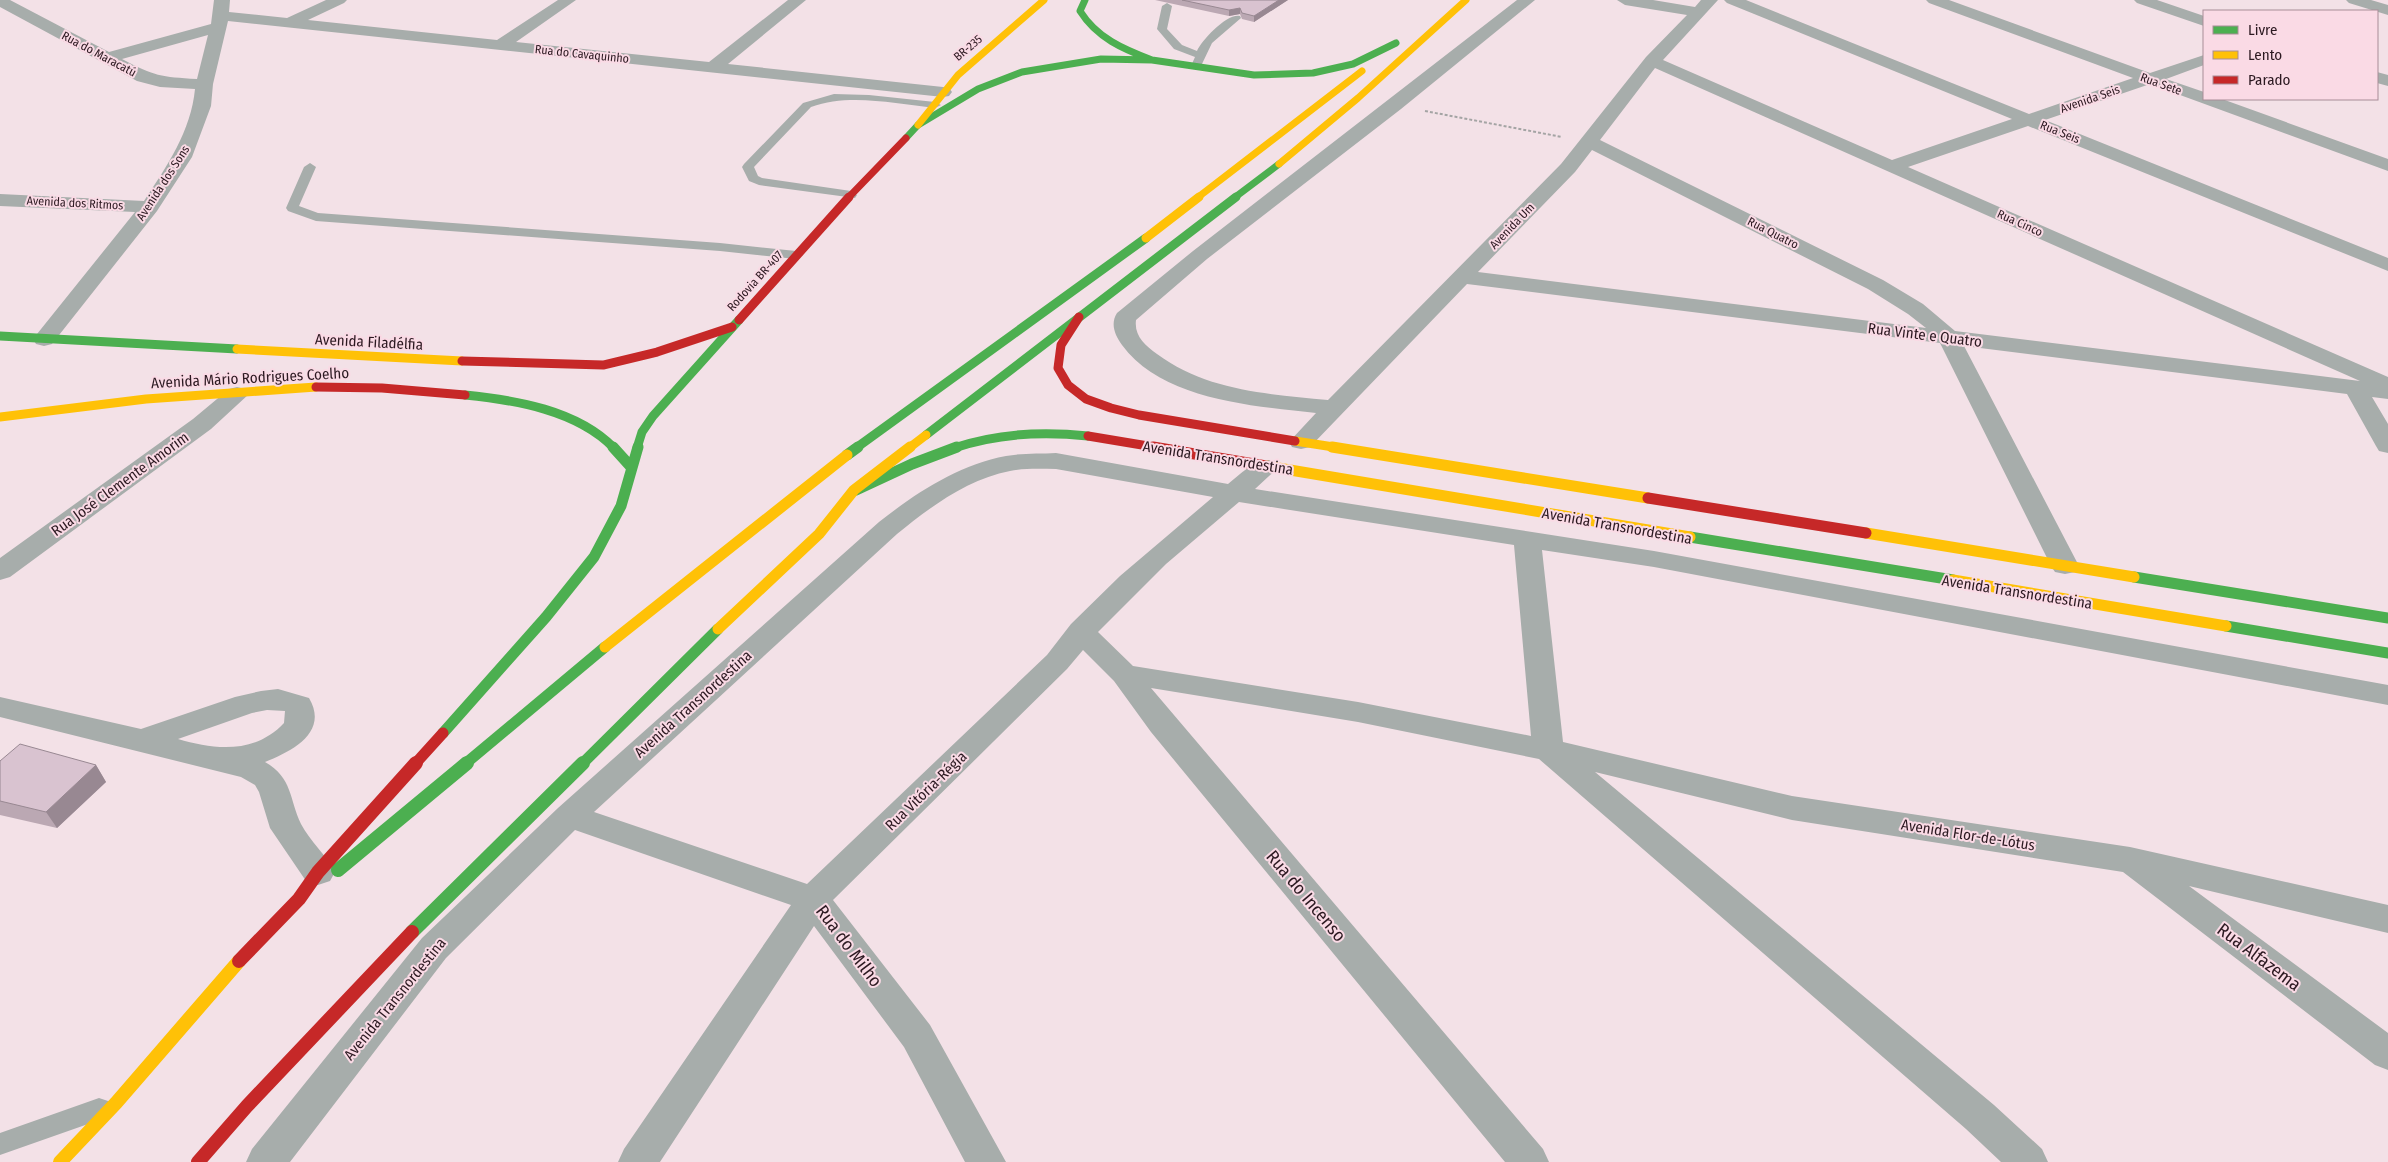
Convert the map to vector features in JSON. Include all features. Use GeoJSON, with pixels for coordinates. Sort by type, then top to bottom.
{"type":"FeatureCollection","features":[{"type":"Feature","properties":{"kind":"main road","name":"BR-235"},"geometry":{"type":"LineString","coordinates":[[918,125],[958,75],[1044,0]]}},
{"type":"Feature","properties":{"kind":"main road"},"geometry":{"type":"LineString","coordinates":[[1085,0],[1080,11],[1089,27],[1128,51],[1152,60]]}},
{"type":"Feature","properties":{"kind":"main road"},"geometry":{"type":"LineString","coordinates":[[198,1162],[247,1106],[415,929],[726,620],[819,534],[854,490],[1009,373],[1078,317],[1304,144],[1466,0]]}},
{"type":"Feature","properties":{"kind":"main road"},"geometry":{"type":"LineString","coordinates":[[60,1162],[116,1103],[219,983],[299,899],[350,860],[655,606],[810,483],[915,404],[1160,228],[1317,108],[1399,40],[1353,64],[1313,73],[1254,75],[1152,60],[1092,60],[1022,72],[978,89],[918,125]]}},
{"type":"Feature","properties":{"kind":"main road","name":"Rodovia BR-407"},"geometry":{"type":"LineString","coordinates":[[299,899],[318,872],[546,617],[594,557],[621,506],[642,432],[796,255],[918,125]]}},
{"type":"Feature","properties":{"kind":"main road","name":"Avenida Transnordestina"},"geometry":{"type":"LineString","coordinates":[[1078,317],[1061,339],[1056,358],[1058,371],[1075,395],[1088,402],[1134,415],[2388,618]]}},
{"type":"Feature","properties":{"kind":"main road","name":"Avenida Filadélfia"},"geometry":{"type":"LineString","coordinates":[[0,336],[524,364],[603,364],[657,352],[732,327]]}},
{"type":"Feature","properties":{"kind":"main road","name":"Avenida Mário Rodrigues Coelho"},"geometry":{"type":"LineString","coordinates":[[0,417],[146,399],[237,394],[312,387],[342,387],[494,398],[535,407],[577,424],[600,436],[632,468]]}},
{"type":"Feature","properties":{"kind":"main road","name":"Avenida Transnordestina"},"geometry":{"type":"LineString","coordinates":[[854,490],[911,464],[973,442],[1010,433],[1038,431],[1087,436],[1646,531],[2388,653]]}},
{"type":"Feature","properties":{"kind":"street"},"geometry":{"type":"LineString","coordinates":[[289,23],[339,0]]}},
{"type":"Feature","properties":{"kind":"street"},"geometry":{"type":"LineString","coordinates":[[499,46],[568,0]]}},
{"type":"Feature","properties":{"kind":"street"},"geometry":{"type":"LineString","coordinates":[[714,67],[798,0]]}},
{"type":"Feature","properties":{"kind":"street"},"geometry":{"type":"LineString","coordinates":[[1334,408],[1220,392],[1194,385],[1150,360],[1126,336],[1123,328],[1124,318],[1200,255],[1395,105],[1527,0]]}},
{"type":"Feature","properties":{"kind":"street"},"geometry":{"type":"LineString","coordinates":[[1625,0],[1704,6]]}},
{"type":"Feature","properties":{"kind":"street","name":"Rua Seis"},"geometry":{"type":"LineString","coordinates":[[1732,0],[2388,264]]}},
{"type":"Feature","properties":{"kind":"street","name":"Rua Sete"},"geometry":{"type":"LineString","coordinates":[[1934,0],[2203,100]]}},
{"type":"Feature","properties":{"kind":"street"},"geometry":{"type":"LineString","coordinates":[[2142,0],[2203,20]]}},
{"type":"Feature","properties":{"kind":"street"},"geometry":{"type":"LineString","coordinates":[[2354,0],[2376,2],[2388,10]]}},
{"type":"Feature","properties":{"kind":"street","name":"Rua do Maracatú"},"geometry":{"type":"LineString","coordinates":[[0,1],[144,77],[160,82],[204,84]]}},
{"type":"Feature","properties":{"kind":"street"},"geometry":{"type":"LineString","coordinates":[[2353,10],[2376,2]]}},
{"type":"Feature","properties":{"kind":"street","name":"Avenida Um"},"geometry":{"type":"LineString","coordinates":[[1301,442],[1568,168],[1652,60],[1704,6]]}},
{"type":"Feature","properties":{"kind":"street"},"geometry":{"type":"LineString","coordinates":[[106,58],[221,14]]}},
{"type":"Feature","properties":{"kind":"street","name":"Rua do Cavaquinho"},"geometry":{"type":"LineString","coordinates":[[221,14],[499,46],[714,67],[939,98]]}},
{"type":"Feature","properties":{"kind":"street","name":"Avenida dos Sons"},"geometry":{"type":"LineString","coordinates":[[44,339],[150,207],[183,157],[202,106],[204,84],[221,14]]}},
{"type":"Feature","properties":{"kind":"street","name":"Rua Cinco"},"geometry":{"type":"LineString","coordinates":[[1652,60],[2388,386]]}},
{"type":"Feature","properties":{"kind":"street","name":"Avenida Seis"},"geometry":{"type":"LineString","coordinates":[[1892,166],[2203,60]]}},
{"type":"Feature","properties":{"kind":"street","name":"Rua Sete"},"geometry":{"type":"LineString","coordinates":[[2204,100],[2388,165]]}},
{"type":"Feature","properties":{"kind":"street","name":"Rua Quatro"},"geometry":{"type":"LineString","coordinates":[[1590,142],[1657,173],[1876,286],[1935,323],[1948,338],[2065,566]]}},
{"type":"Feature","properties":{"kind":"street","name":"Avenida dos Ritmos"},"geometry":{"type":"LineString","coordinates":[[0,200],[150,207]]}},
{"type":"Feature","properties":{"kind":"street"},"geometry":{"type":"LineString","coordinates":[[1170,247],[1200,255]]}},
{"type":"Feature","properties":{"kind":"street","name":"Rua Vinte e Quatro"},"geometry":{"type":"LineString","coordinates":[[1463,277],[2388,392]]}},
{"type":"Feature","properties":{"kind":"street"},"geometry":{"type":"LineString","coordinates":[[2356,389],[2388,446]]}},
{"type":"Feature","properties":{"kind":"street","name":"Rua José Clemente Amorim"},"geometry":{"type":"LineString","coordinates":[[0,571],[202,424],[237,394]]}},
{"type":"Feature","properties":{"kind":"street","name":"Avenida Transnordestina"},"geometry":{"type":"LineString","coordinates":[[266,1162],[434,948],[569,816],[888,528],[917,505],[944,488],[980,472],[1008,463],[1056,461],[1234,493],[1527,538],[1843,592],[2388,695]]}},
{"type":"Feature","properties":{"kind":"street","name":"Rua Vitória-Régia"},"geometry":{"type":"LineString","coordinates":[[638,1162],[813,899],[1057,662],[1082,631],[1175,542],[1267,466]]}},
{"type":"Feature","properties":{"kind":"street"},"geometry":{"type":"LineString","coordinates":[[1527,538],[1548,750],[1980,1117],[2028,1162]]}},
{"type":"Feature","properties":{"kind":"street","name":"Rua do Incenso"},"geometry":{"type":"LineString","coordinates":[[1082,631],[1124,674],[1162,724],[1528,1162]]}},
{"type":"Feature","properties":{"kind":"street","name":"Avenida Flor-de-Lótus"},"geometry":{"type":"LineString","coordinates":[[1124,674],[1358,712],[1548,750],[1792,808],[2130,860],[2388,919]]}},
{"type":"Feature","properties":{"kind":"street"},"geometry":{"type":"LineString","coordinates":[[141,741],[246,704],[282,698],[298,705],[301,715],[298,726],[288,736],[260,753],[227,761]]}},
{"type":"Feature","properties":{"kind":"street"},"geometry":{"type":"LineString","coordinates":[[0,707],[227,761],[252,769],[266,777],[275,791],[286,828],[318,872]]}},
{"type":"Feature","properties":{"kind":"street","name":"Rua do Milho"},"geometry":{"type":"LineString","coordinates":[[569,816],[813,899],[916,1036],[986,1162]]}},
{"type":"Feature","properties":{"kind":"street","name":"Rua Alfazema"},"geometry":{"type":"LineString","coordinates":[[2130,860],[2388,1054]]}},
{"type":"Feature","properties":{"kind":"lane"},"geometry":{"type":"LineString","coordinates":[[1167,6],[1162,29],[1178,47],[1199,55]]}},
{"type":"Feature","properties":{"kind":"lane"},"geometry":{"type":"LineString","coordinates":[[1196,67],[1199,55],[1207,41],[1236,18]]}},
{"type":"Feature","properties":{"kind":"lane"},"geometry":{"type":"LineString","coordinates":[[851,195],[759,181],[753,178],[748,167],[807,105],[813,102],[841,97],[939,98]]}},
{"type":"Feature","properties":{"kind":"lane"},"geometry":{"type":"LineString","coordinates":[[310,166],[292,208],[316,217],[720,247],[796,255]]}},
{"type":"Feature","properties":{"kind":"lane"},"geometry":{"type":"LineString","coordinates":[[0,1144],[116,1103]]}},
{"type":"Feature","properties":{"kind":"path"},"geometry":{"type":"LineString","coordinates":[[1395,105],[1590,142]]}},
{"type":"Feature","properties":{"kind":"building"},"geometry":{"type":"Polygon","coordinates":[[[1182,0],[1279,0],[1254,16],[1242,13],[1240,8],[1229,10],[1182,0]]]}},
{"type":"Feature","properties":{"kind":"building"},"geometry":{"type":"Polygon","coordinates":[[[20,744],[96,765],[46,812],[0,801],[0,761],[20,744]]]}},
{"type":"Feature","properties":{"kind":"traffic: fast"},"geometry":{"type":"LineString","coordinates":[[1085,0],[1080,11],[1094,29],[1111,42],[1152,60]]}},
{"type":"Feature","properties":{"kind":"traffic: fast"},"geometry":{"type":"LineString","coordinates":[[906,138],[918,125],[978,89],[1022,72],[1101,59],[1152,60],[1254,75],[1313,73],[1353,64],[1396,43]]}},
{"type":"Feature","properties":{"kind":"traffic: fast"},"geometry":{"type":"LineString","coordinates":[[926,435],[1279,164]]}},
{"type":"Feature","properties":{"kind":"traffic: fast"},"geometry":{"type":"LineString","coordinates":[[847,455],[1146,238]]}},
{"type":"Feature","properties":{"kind":"traffic: fast"},"geometry":{"type":"LineString","coordinates":[[443,733],[546,617],[594,557],[621,506],[642,432],[653,416],[739,320]]}},
{"type":"Feature","properties":{"kind":"traffic: fast"},"geometry":{"type":"LineString","coordinates":[[0,336],[237,349]]}},
{"type":"Feature","properties":{"kind":"traffic: fast"},"geometry":{"type":"LineString","coordinates":[[465,395],[517,402],[552,412],[599,435],[632,468]]}},
{"type":"Feature","properties":{"kind":"traffic: fast"},"geometry":{"type":"LineString","coordinates":[[856,490],[940,453],[996,437],[1025,433],[1056,432],[1088,436]]}},
{"type":"Feature","properties":{"kind":"traffic: fast"},"geometry":{"type":"LineString","coordinates":[[1690,537],[1953,580]]}},
{"type":"Feature","properties":{"kind":"traffic: fast"},"geometry":{"type":"LineString","coordinates":[[2134,577],[2388,618]]}},
{"type":"Feature","properties":{"kind":"traffic: fast"},"geometry":{"type":"LineString","coordinates":[[2226,626],[2388,653]]}},
{"type":"Feature","properties":{"kind":"traffic: fast"},"geometry":{"type":"LineString","coordinates":[[412,932],[718,629]]}},
{"type":"Feature","properties":{"kind":"traffic: fast"},"geometry":{"type":"LineString","coordinates":[[338,870],[605,647]]}},
{"type":"Feature","properties":{"kind":"traffic: slow"},"geometry":{"type":"LineString","coordinates":[[918,125],[958,75],[1044,0]]}},
{"type":"Feature","properties":{"kind":"traffic: slow"},"geometry":{"type":"LineString","coordinates":[[1279,164],[1358,98],[1466,0]]}},
{"type":"Feature","properties":{"kind":"traffic: slow"},"geometry":{"type":"LineString","coordinates":[[1146,238],[1362,71]]}},
{"type":"Feature","properties":{"kind":"traffic: slow"},"geometry":{"type":"LineString","coordinates":[[237,349],[462,361]]}},
{"type":"Feature","properties":{"kind":"traffic: slow"},"geometry":{"type":"LineString","coordinates":[[0,417],[146,399],[316,387]]}},
{"type":"Feature","properties":{"kind":"traffic: slow"},"geometry":{"type":"LineString","coordinates":[[718,629],[819,534],[854,490],[926,435]]}},
{"type":"Feature","properties":{"kind":"traffic: slow"},"geometry":{"type":"LineString","coordinates":[[1295,441],[1648,498]]}},
{"type":"Feature","properties":{"kind":"traffic: slow"},"geometry":{"type":"LineString","coordinates":[[605,647],[847,455]]}},
{"type":"Feature","properties":{"kind":"traffic: slow"},"geometry":{"type":"LineString","coordinates":[[1266,466],[1690,537]]}},
{"type":"Feature","properties":{"kind":"traffic: slow"},"geometry":{"type":"LineString","coordinates":[[1866,533],[2134,577]]}},
{"type":"Feature","properties":{"kind":"traffic: slow"},"geometry":{"type":"LineString","coordinates":[[1953,580],[2226,626]]}},
{"type":"Feature","properties":{"kind":"traffic: slow"},"geometry":{"type":"LineString","coordinates":[[60,1162],[116,1103],[239,961]]}},
{"type":"Feature","properties":{"kind":"traffic: jam"},"geometry":{"type":"LineString","coordinates":[[739,320],[851,195],[906,138]]}},
{"type":"Feature","properties":{"kind":"traffic: jam"},"geometry":{"type":"LineString","coordinates":[[1079,317],[1061,345],[1058,368],[1068,385],[1086,399],[1139,415],[1295,441]]}},
{"type":"Feature","properties":{"kind":"traffic: jam"},"geometry":{"type":"LineString","coordinates":[[462,361],[603,365],[657,352],[732,327]]}},
{"type":"Feature","properties":{"kind":"traffic: jam"},"geometry":{"type":"LineString","coordinates":[[316,387],[382,388],[465,395]]}},
{"type":"Feature","properties":{"kind":"traffic: jam"},"geometry":{"type":"LineString","coordinates":[[1088,436],[1266,466]]}},
{"type":"Feature","properties":{"kind":"traffic: jam"},"geometry":{"type":"LineString","coordinates":[[1648,498],[1866,533]]}},
{"type":"Feature","properties":{"kind":"traffic: jam"},"geometry":{"type":"LineString","coordinates":[[239,961],[299,899],[318,872],[443,733]]}},
{"type":"Feature","properties":{"kind":"traffic: jam"},"geometry":{"type":"LineString","coordinates":[[198,1162],[247,1106],[412,932]]}}]}
